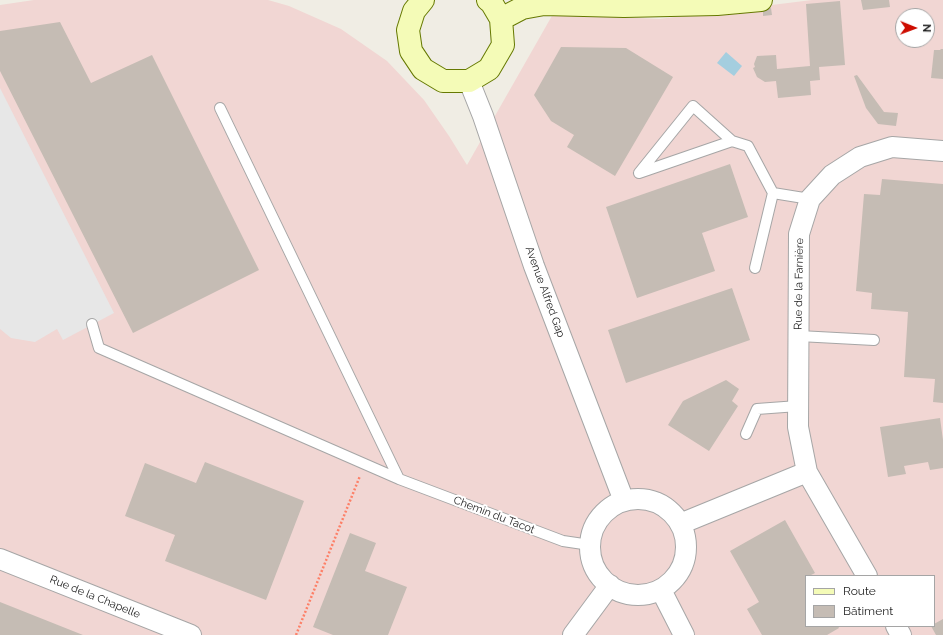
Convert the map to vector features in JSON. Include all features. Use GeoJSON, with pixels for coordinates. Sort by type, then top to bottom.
{"type":"FeatureCollection","features":[{"type":"Feature","properties":{"kind":"main road"},"geometry":{"type":"LineString","coordinates":[[413,4],[408,30],[411,51],[423,69],[443,81],[469,81],[489,69],[503,44],[501,18],[491,2],[488,0]]}},
{"type":"Feature","properties":{"kind":"main road"},"geometry":{"type":"LineString","coordinates":[[501,18],[522,8],[544,4],[624,6],[717,4],[761,0]]}},
{"type":"Feature","properties":{"kind":"street","name":"Avenue Alfred Gap"},"geometry":{"type":"LineString","coordinates":[[469,81],[483,116],[534,266],[624,501]]}},
{"type":"Feature","properties":{"kind":"street","name":"Rue de la Farnière"},"geometry":{"type":"LineString","coordinates":[[866,575],[807,472],[798,427],[799,234],[810,199],[832,175],[860,157],[892,147],[943,152]]}},
{"type":"Feature","properties":{"kind":"street"},"geometry":{"type":"LineString","coordinates":[[680,524],[807,472]]}},
{"type":"Feature","properties":{"kind":"street"},"geometry":{"type":"LineString","coordinates":[[637,499],[654,502],[670,511],[680,524],[686,542],[685,559],[674,580],[662,590],[651,594],[634,596],[618,591],[600,577],[592,562],[590,546],[593,531],[601,517],[609,509],[624,501],[637,499]]}},
{"type":"Feature","properties":{"kind":"street","name":"Rue de la Chapelle"},"geometry":{"type":"LineString","coordinates":[[0,559],[191,635]]}},
{"type":"Feature","properties":{"kind":"street"},"geometry":{"type":"LineString","coordinates":[[573,635],[610,585]]}},
{"type":"Feature","properties":{"kind":"street"},"geometry":{"type":"LineString","coordinates":[[662,590],[684,635]]}},
{"type":"Feature","properties":{"kind":"lane"},"geometry":{"type":"LineString","coordinates":[[732,141],[639,173],[693,106],[732,141],[748,146],[773,193],[755,268]]}},
{"type":"Feature","properties":{"kind":"lane"},"geometry":{"type":"LineString","coordinates":[[220,108],[399,479]]}},
{"type":"Feature","properties":{"kind":"lane"},"geometry":{"type":"LineString","coordinates":[[773,193],[810,199]]}},
{"type":"Feature","properties":{"kind":"lane","name":"Chemin du Tacot"},"geometry":{"type":"LineString","coordinates":[[92,324],[99,348],[399,479],[563,541],[590,546]]}},
{"type":"Feature","properties":{"kind":"lane"},"geometry":{"type":"LineString","coordinates":[[799,336],[874,340]]}},
{"type":"Feature","properties":{"kind":"lane"},"geometry":{"type":"LineString","coordinates":[[746,434],[757,409],[798,406]]}},
{"type":"Feature","properties":{"kind":"path"},"geometry":{"type":"LineString","coordinates":[[296,635],[365,464]]}},
{"type":"Feature","properties":{"kind":"shaded area"},"geometry":{"type":"Polygon","coordinates":[[[34,0],[268,0],[289,6],[341,29],[387,61],[424,100],[467,165],[553,14],[659,19],[812,0],[943,0],[943,635],[0,635],[0,5],[34,0]]]}},
{"type":"Feature","properties":{"kind":"shaded area"},"geometry":{"type":"Polygon","coordinates":[[[0,88],[114,313],[63,340],[57,329],[35,342],[11,338],[0,329],[0,88]]]}},
{"type":"Feature","properties":{"kind":"water"},"geometry":{"type":"Polygon","coordinates":[[[726,52],[742,66],[734,76],[717,63],[726,52]]]}},
{"type":"Feature","properties":{"kind":"building"},"geometry":{"type":"Polygon","coordinates":[[[861,0],[889,0],[890,7],[863,10],[861,0]]]}},
{"type":"Feature","properties":{"kind":"building"},"geometry":{"type":"Polygon","coordinates":[[[840,1],[845,65],[819,67],[820,80],[810,81],[811,95],[778,98],[776,81],[765,82],[757,77],[753,68],[755,67],[754,64],[757,56],[776,55],[777,69],[810,66],[806,4],[840,1]]]}},
{"type":"Feature","properties":{"kind":"building"},"geometry":{"type":"Polygon","coordinates":[[[771,8],[772,15],[763,16],[763,9],[771,8]]]}},
{"type":"Feature","properties":{"kind":"building"},"geometry":{"type":"Polygon","coordinates":[[[60,22],[91,83],[152,55],[259,270],[133,333],[0,71],[0,31],[60,22]]]}},
{"type":"Feature","properties":{"kind":"building"},"geometry":{"type":"Polygon","coordinates":[[[561,47],[626,48],[673,77],[615,176],[567,147],[574,135],[551,121],[534,95],[561,47]]]}},
{"type":"Feature","properties":{"kind":"building"},"geometry":{"type":"Polygon","coordinates":[[[943,49],[943,79],[931,78],[934,50],[943,49]]]}},
{"type":"Feature","properties":{"kind":"building"},"geometry":{"type":"Polygon","coordinates":[[[857,75],[884,112],[898,113],[896,126],[878,124],[866,108],[854,76],[857,75]]]}},
{"type":"Feature","properties":{"kind":"building"},"geometry":{"type":"Polygon","coordinates":[[[730,164],[748,217],[702,233],[715,271],[637,298],[606,207],[730,164]]]}},
{"type":"Feature","properties":{"kind":"building"},"geometry":{"type":"Polygon","coordinates":[[[882,179],[943,184],[943,403],[933,402],[935,379],[904,377],[908,312],[871,309],[872,293],[856,291],[864,194],[880,195],[882,179]]]}},
{"type":"Feature","properties":{"kind":"building"},"geometry":{"type":"Polygon","coordinates":[[[732,288],[750,340],[626,383],[608,330],[732,288]]]}},
{"type":"Feature","properties":{"kind":"building"},"geometry":{"type":"Polygon","coordinates":[[[726,380],[739,389],[732,401],[738,406],[709,451],[668,425],[683,401],[726,380]]]}},
{"type":"Feature","properties":{"kind":"building"},"geometry":{"type":"Polygon","coordinates":[[[940,418],[943,440],[943,468],[930,470],[928,462],[904,466],[906,474],[888,477],[880,427],[940,418]]]}},
{"type":"Feature","properties":{"kind":"building"},"geometry":{"type":"Polygon","coordinates":[[[205,462],[304,501],[266,600],[165,561],[175,535],[125,516],[145,463],[196,483],[205,462]]]}},
{"type":"Feature","properties":{"kind":"building"},"geometry":{"type":"Polygon","coordinates":[[[785,520],[815,573],[805,575],[805,627],[839,628],[827,635],[762,635],[747,609],[759,602],[730,551],[785,520]]]}},
{"type":"Feature","properties":{"kind":"building"},"geometry":{"type":"Polygon","coordinates":[[[350,533],[376,543],[365,571],[407,587],[388,635],[333,635],[313,627],[350,533]]]}},
{"type":"Feature","properties":{"kind":"building"},"geometry":{"type":"Polygon","coordinates":[[[0,602],[83,635],[0,635],[0,602]]]}},
{"type":"Feature","properties":{"kind":"building"},"geometry":{"type":"Polygon","coordinates":[[[943,619],[943,635],[936,635],[932,627],[935,627],[935,623],[943,619]]]}}]}
